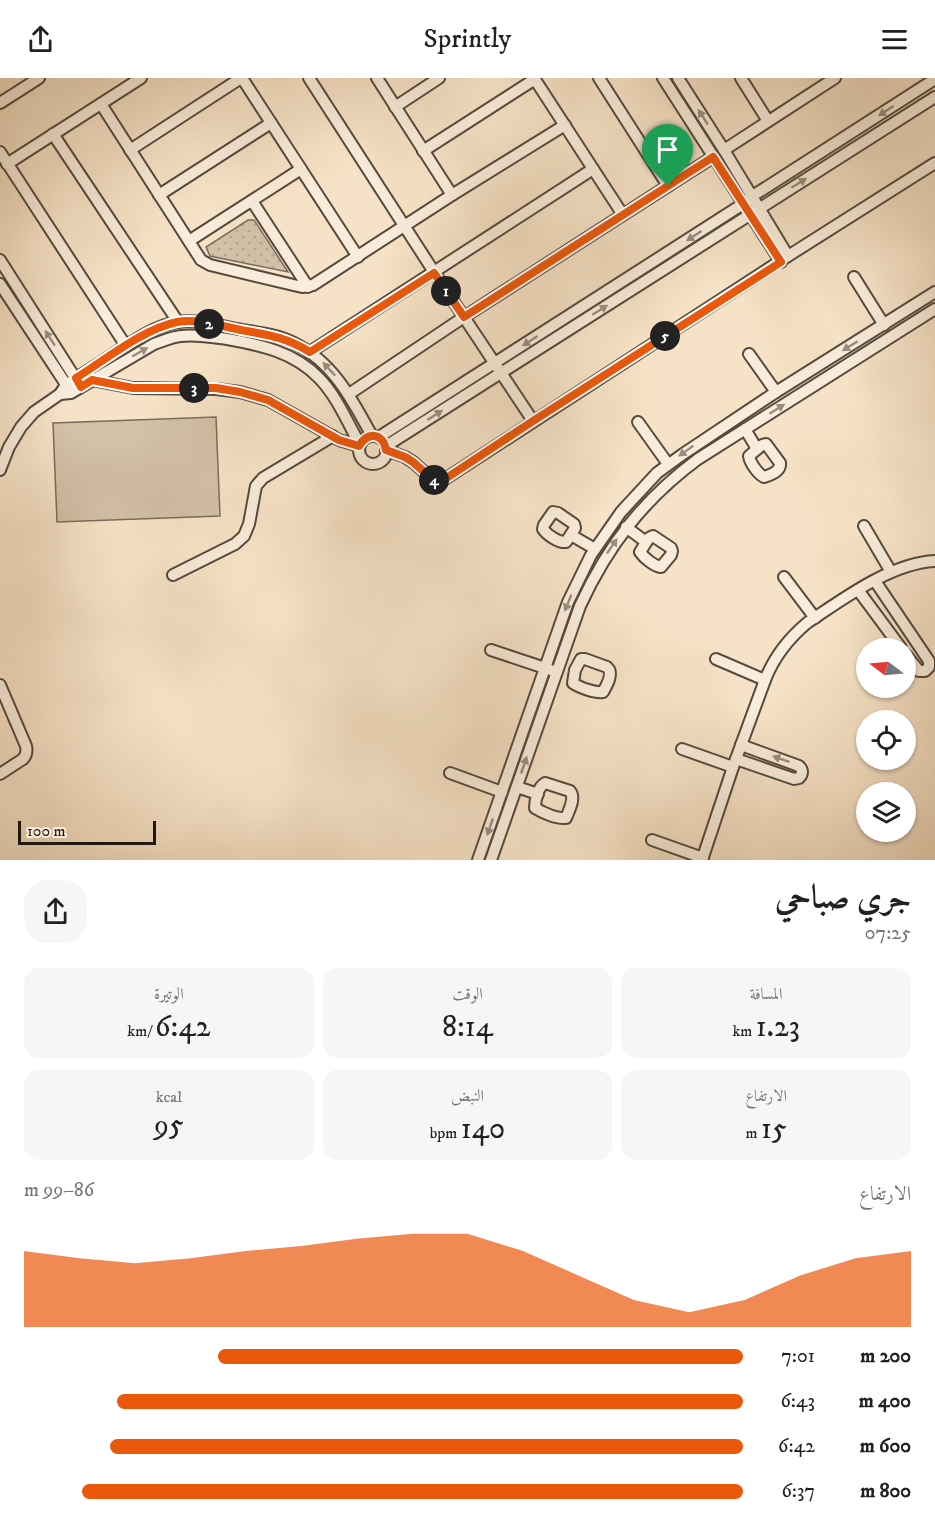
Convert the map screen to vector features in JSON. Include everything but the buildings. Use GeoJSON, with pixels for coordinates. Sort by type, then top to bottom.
{"type":"FeatureCollection","features":[{"type":"Feature","properties":{"kind":"street"},"geometry":{"type":"LineString","coordinates":[[0,103],[24,82],[39,78]]}},
{"type":"Feature","properties":{"kind":"street"},"geometry":{"type":"LineString","coordinates":[[7,164],[141,78]]}},
{"type":"Feature","properties":{"kind":"street"},"geometry":{"type":"LineString","coordinates":[[130,150],[242,78],[358,257]]}},
{"type":"Feature","properties":{"kind":"street"},"geometry":{"type":"LineString","coordinates":[[309,78],[434,273],[533,421]]}},
{"type":"Feature","properties":{"kind":"street"},"geometry":{"type":"LineString","coordinates":[[377,78],[452,195]]}},
{"type":"Feature","properties":{"kind":"street"},"geometry":{"type":"LineString","coordinates":[[395,107],[439,78]]}},
{"type":"Feature","properties":{"kind":"street"},"geometry":{"type":"LineString","coordinates":[[599,78],[668,186]]}},
{"type":"Feature","properties":{"kind":"street"},"geometry":{"type":"LineString","coordinates":[[663,78],[713,157],[747,201],[784,259]]}},
{"type":"Feature","properties":{"kind":"street"},"geometry":{"type":"LineString","coordinates":[[678,78],[724,150],[747,201]]}},
{"type":"Feature","properties":{"kind":"street"},"geometry":{"type":"LineString","coordinates":[[741,78],[768,121]]}},
{"type":"Feature","properties":{"kind":"street"},"geometry":{"type":"LineString","coordinates":[[724,150],[836,78]]}},
{"type":"Feature","properties":{"kind":"street"},"geometry":{"type":"LineString","coordinates":[[423,151],[535,79],[623,215]]}},
{"type":"Feature","properties":{"kind":"street"},"geometry":{"type":"LineString","coordinates":[[498,368],[747,201],[935,79]]}},
{"type":"Feature","properties":{"kind":"street"},"geometry":{"type":"LineString","coordinates":[[381,442],[754,212],[935,97]]}},
{"type":"Feature","properties":{"kind":"street"},"geometry":{"type":"LineString","coordinates":[[101,104],[201,260],[210,265],[302,287],[313,285],[565,125]]}},
{"type":"Feature","properties":{"kind":"street"},"geometry":{"type":"LineString","coordinates":[[159,195],[272,123]]}},
{"type":"Feature","properties":{"kind":"street"},"geometry":{"type":"LineString","coordinates":[[53,134],[178,322]]}},
{"type":"Feature","properties":{"kind":"street"},"geometry":{"type":"LineString","coordinates":[[0,152],[126,346]]}},
{"type":"Feature","properties":{"kind":"street"},"geometry":{"type":"LineString","coordinates":[[349,394],[713,157]]}},
{"type":"Feature","properties":{"kind":"street"},"geometry":{"type":"LineString","coordinates":[[359,445],[363,440],[381,442],[421,468],[432,479],[439,481],[445,479],[935,164]]}},
{"type":"Feature","properties":{"kind":"street"},"geometry":{"type":"LineString","coordinates":[[189,241],[301,169]]}},
{"type":"Feature","properties":{"kind":"street"},"geometry":{"type":"LineString","coordinates":[[310,352],[593,169]]}},
{"type":"Feature","properties":{"kind":"street"},"geometry":{"type":"LineString","coordinates":[[252,201],[308,287]]}},
{"type":"Feature","properties":{"kind":"street"},"geometry":{"type":"LineString","coordinates":[[0,260],[71,388]]}},
{"type":"Feature","properties":{"kind":"street"},"geometry":{"type":"LineString","coordinates":[[854,277],[884,325]]}},
{"type":"Feature","properties":{"kind":"street"},"geometry":{"type":"LineString","coordinates":[[0,284],[71,388]]}},
{"type":"Feature","properties":{"kind":"street"},"geometry":{"type":"LineString","coordinates":[[478,860],[568,602],[583,570],[610,526],[633,498],[668,464],[776,392],[935,292]]}},
{"type":"Feature","properties":{"kind":"street"},"geometry":{"type":"LineString","coordinates":[[492,860],[577,615],[588,588],[606,555],[626,527],[654,496],[683,471],[745,429],[935,309]]}},
{"type":"Feature","properties":{"kind":"street"},"geometry":{"type":"LineString","coordinates":[[0,470],[9,447],[21,427],[34,412],[71,388],[126,346],[151,332],[178,322],[197,322],[275,336],[293,342],[310,352],[332,371],[381,442],[386,454],[381,461],[371,463],[360,456],[359,445],[328,388],[318,376],[294,358],[260,345],[192,335],[179,336],[154,344],[92,380],[71,388]]}},
{"type":"Feature","properties":{"kind":"street"},"geometry":{"type":"LineString","coordinates":[[749,354],[776,392]]}},
{"type":"Feature","properties":{"kind":"street"},"geometry":{"type":"LineString","coordinates":[[820,364],[829,376]]}},
{"type":"Feature","properties":{"kind":"street"},"geometry":{"type":"LineString","coordinates":[[92,380],[133,388],[216,388],[240,392],[268,400],[343,442],[359,445]]}},
{"type":"Feature","properties":{"kind":"street"},"geometry":{"type":"LineString","coordinates":[[639,422],[668,464]]}},
{"type":"Feature","properties":{"kind":"street"},"geometry":{"type":"LineString","coordinates":[[745,429],[757,448]]}},
{"type":"Feature","properties":{"kind":"street"},"geometry":{"type":"LineString","coordinates":[[173,575],[235,544],[244,536],[249,524],[256,486],[263,478],[333,436]]}},
{"type":"Feature","properties":{"kind":"street"},"geometry":{"type":"LineString","coordinates":[[864,526],[891,572]]}},
{"type":"Feature","properties":{"kind":"street"},"geometry":{"type":"LineString","coordinates":[[626,527],[646,542]]}},
{"type":"Feature","properties":{"kind":"street"},"geometry":{"type":"LineString","coordinates":[[571,535],[595,549]]}},
{"type":"Feature","properties":{"kind":"street"},"geometry":{"type":"LineString","coordinates":[[652,840],[702,859],[765,680],[782,649],[798,631],[858,590],[906,566],[935,561]]}},
{"type":"Feature","properties":{"kind":"street"},"geometry":{"type":"LineString","coordinates":[[784,577],[815,618]]}},
{"type":"Feature","properties":{"kind":"street"},"geometry":{"type":"LineString","coordinates":[[874,581],[913,638]]}},
{"type":"Feature","properties":{"kind":"street"},"geometry":{"type":"LineString","coordinates":[[858,590],[894,638]]}},
{"type":"Feature","properties":{"kind":"street"},"geometry":{"type":"LineString","coordinates":[[916,642],[929,661],[929,667],[925,671],[919,671],[916,667]]}},
{"type":"Feature","properties":{"kind":"street"},"geometry":{"type":"LineString","coordinates":[[491,650],[545,668],[575,670]]}},
{"type":"Feature","properties":{"kind":"street"},"geometry":{"type":"LineString","coordinates":[[716,659],[765,680]]}},
{"type":"Feature","properties":{"kind":"street"},"geometry":{"type":"LineString","coordinates":[[0,774],[23,759],[27,751],[1,690]]}},
{"type":"Feature","properties":{"kind":"street"},"geometry":{"type":"LineString","coordinates":[[682,748],[794,779],[799,778],[802,774],[799,766],[741,745]]}},
{"type":"Feature","properties":{"kind":"street"},"geometry":{"type":"LineString","coordinates":[[450,773],[502,792]]}},
{"type":"Feature","properties":{"kind":"street"},"geometry":{"type":"LineString","coordinates":[[517,788],[538,794]]}},
{"type":"Feature","properties":{"kind":"shaded area"},"geometry":{"type":"Polygon","coordinates":[[[248,220],[254,220],[288,272],[210,256],[206,247],[248,220]]]}},
{"type":"Feature","properties":{"kind":"shaded area"},"geometry":{"type":"Polygon","coordinates":[[[216,417],[220,516],[57,522],[53,423],[216,417]]]}},
{"type":"Feature","properties":{"kind":"route"},"geometry":{"type":"LineString","coordinates":[[713,157],[781,262],[439,481],[432,479],[405,457],[386,450],[385,443],[379,437],[367,437],[359,446],[343,442],[268,400],[240,392],[216,388],[133,388],[92,380],[81,387],[76,378],[143,336],[178,322],[197,322],[275,336],[293,342],[310,352],[434,273],[464,317],[668,186],[713,157]]}}]}
